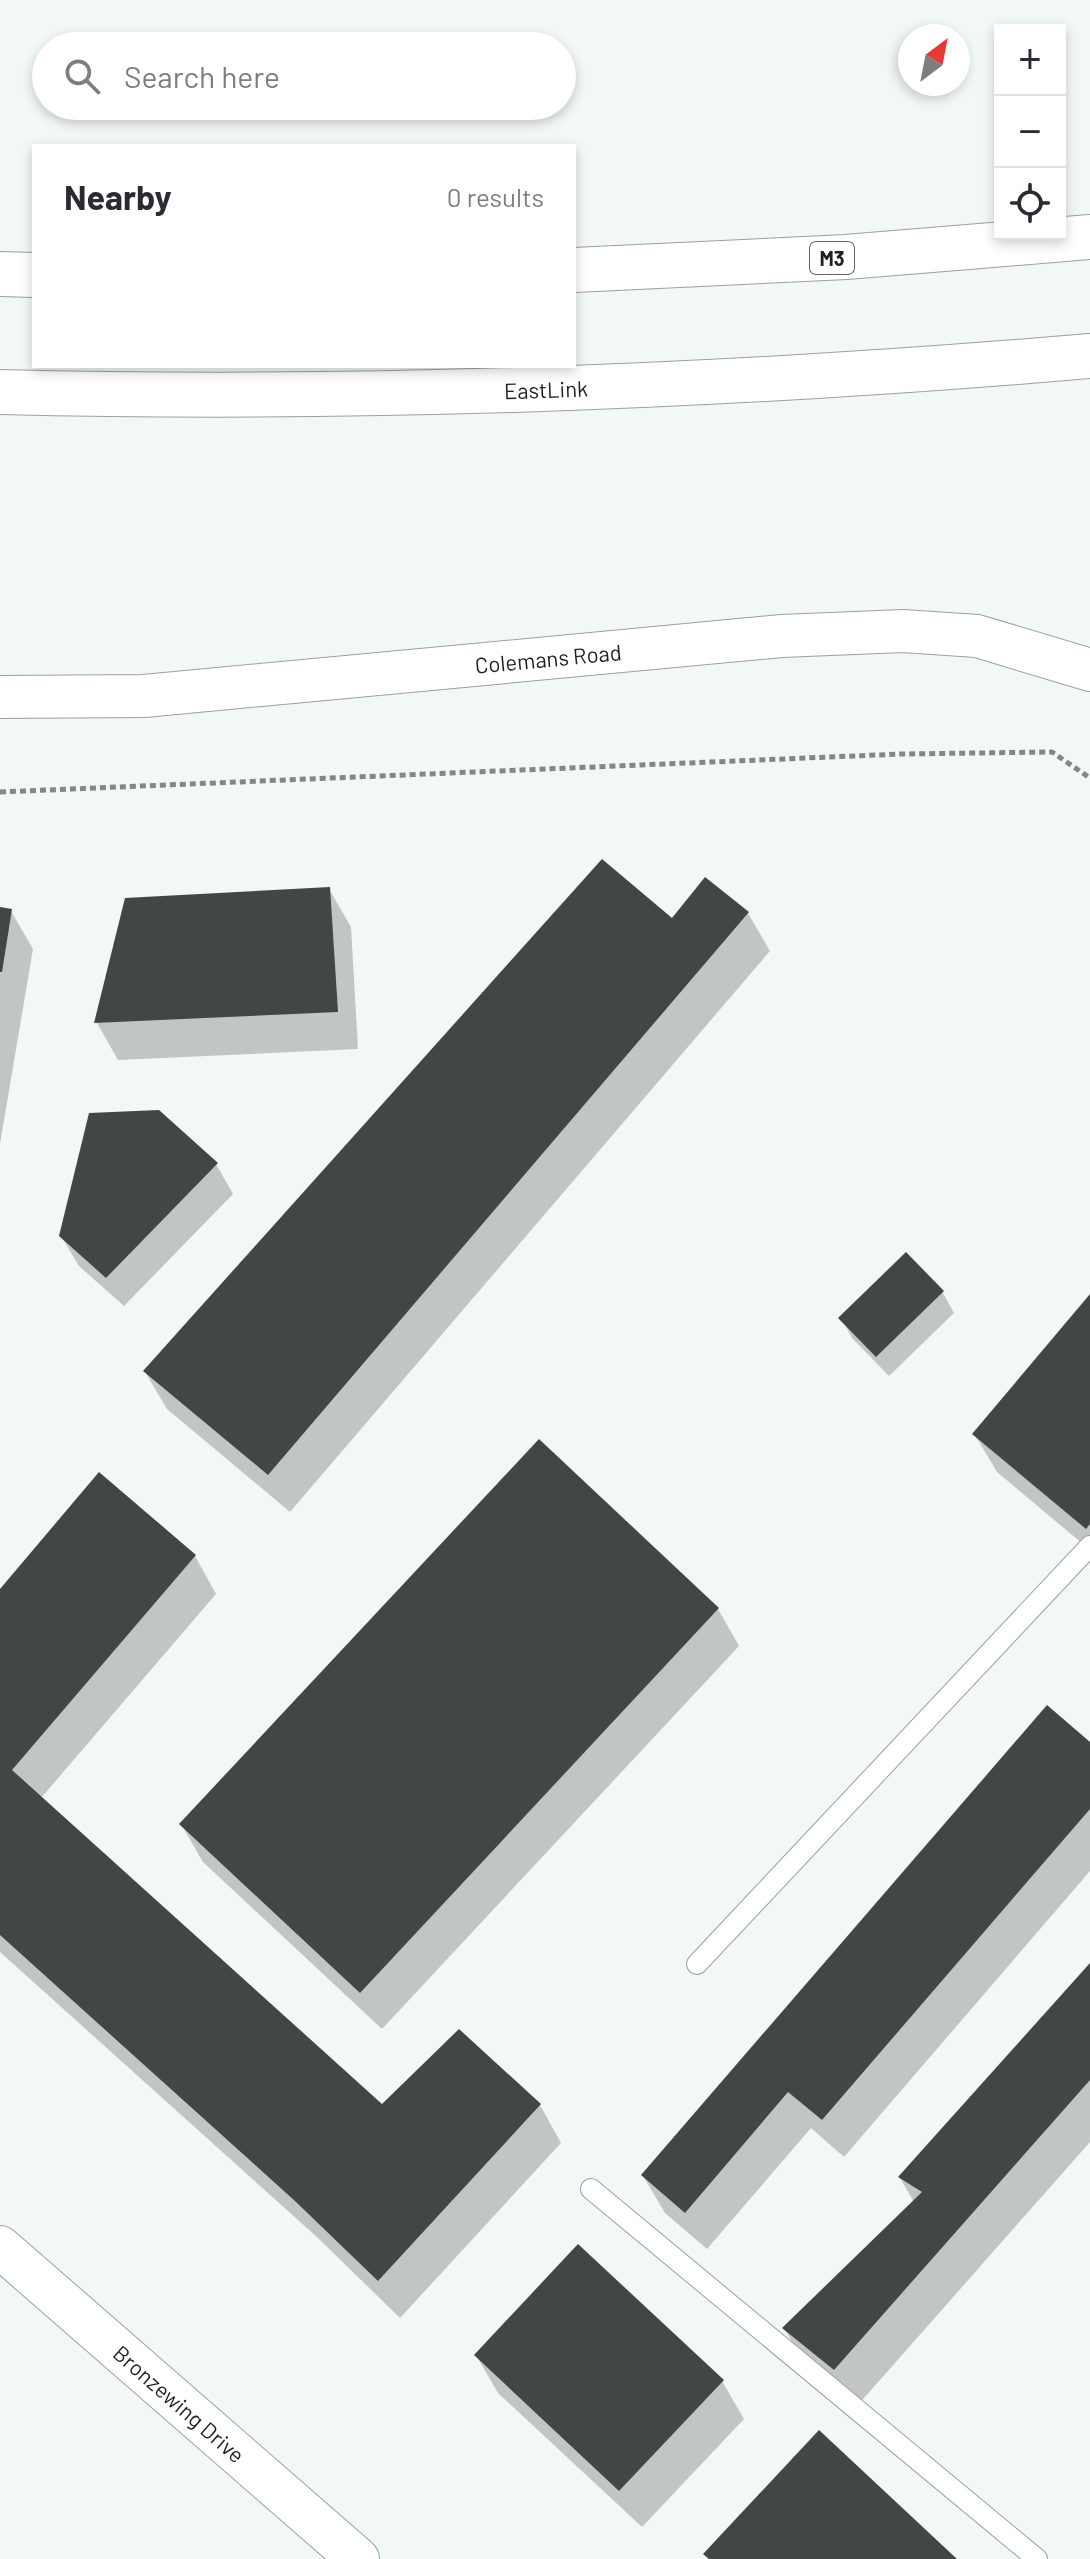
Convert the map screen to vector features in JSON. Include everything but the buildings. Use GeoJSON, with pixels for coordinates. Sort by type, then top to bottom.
{"type":"FeatureCollection","features":[{"type":"Feature","properties":{"kind":"highway","name":"M3"},"geometry":{"type":"LineString","coordinates":[[576,270],[846,257],[1090,237]]}},
{"type":"Feature","properties":{"kind":"highway"},"geometry":{"type":"LineString","coordinates":[[0,274],[32,275]]}},
{"type":"Feature","properties":{"kind":"highway","name":"EastLink"},"geometry":{"type":"LineString","coordinates":[[0,392],[248,396],[463,394],[689,385],[1090,356]]}},
{"type":"Feature","properties":{"kind":"street","name":"Colemans Road"},"geometry":{"type":"LineString","coordinates":[[0,697],[144,696],[782,636],[903,631],[977,636],[1090,670]]}},
{"type":"Feature","properties":{"kind":"street","name":"Bronzewing Drive"},"geometry":{"type":"LineString","coordinates":[[0,2247],[358,2559]]}},
{"type":"Feature","properties":{"kind":"lane"},"geometry":{"type":"LineString","coordinates":[[697,1964],[1090,1546]]}},
{"type":"Feature","properties":{"kind":"lane"},"geometry":{"type":"LineString","coordinates":[[591,2189],[1037,2559]]}},
{"type":"Feature","properties":{"kind":"path"},"geometry":{"type":"LineString","coordinates":[[0,792],[901,754],[1052,752],[1090,778]]}}]}
